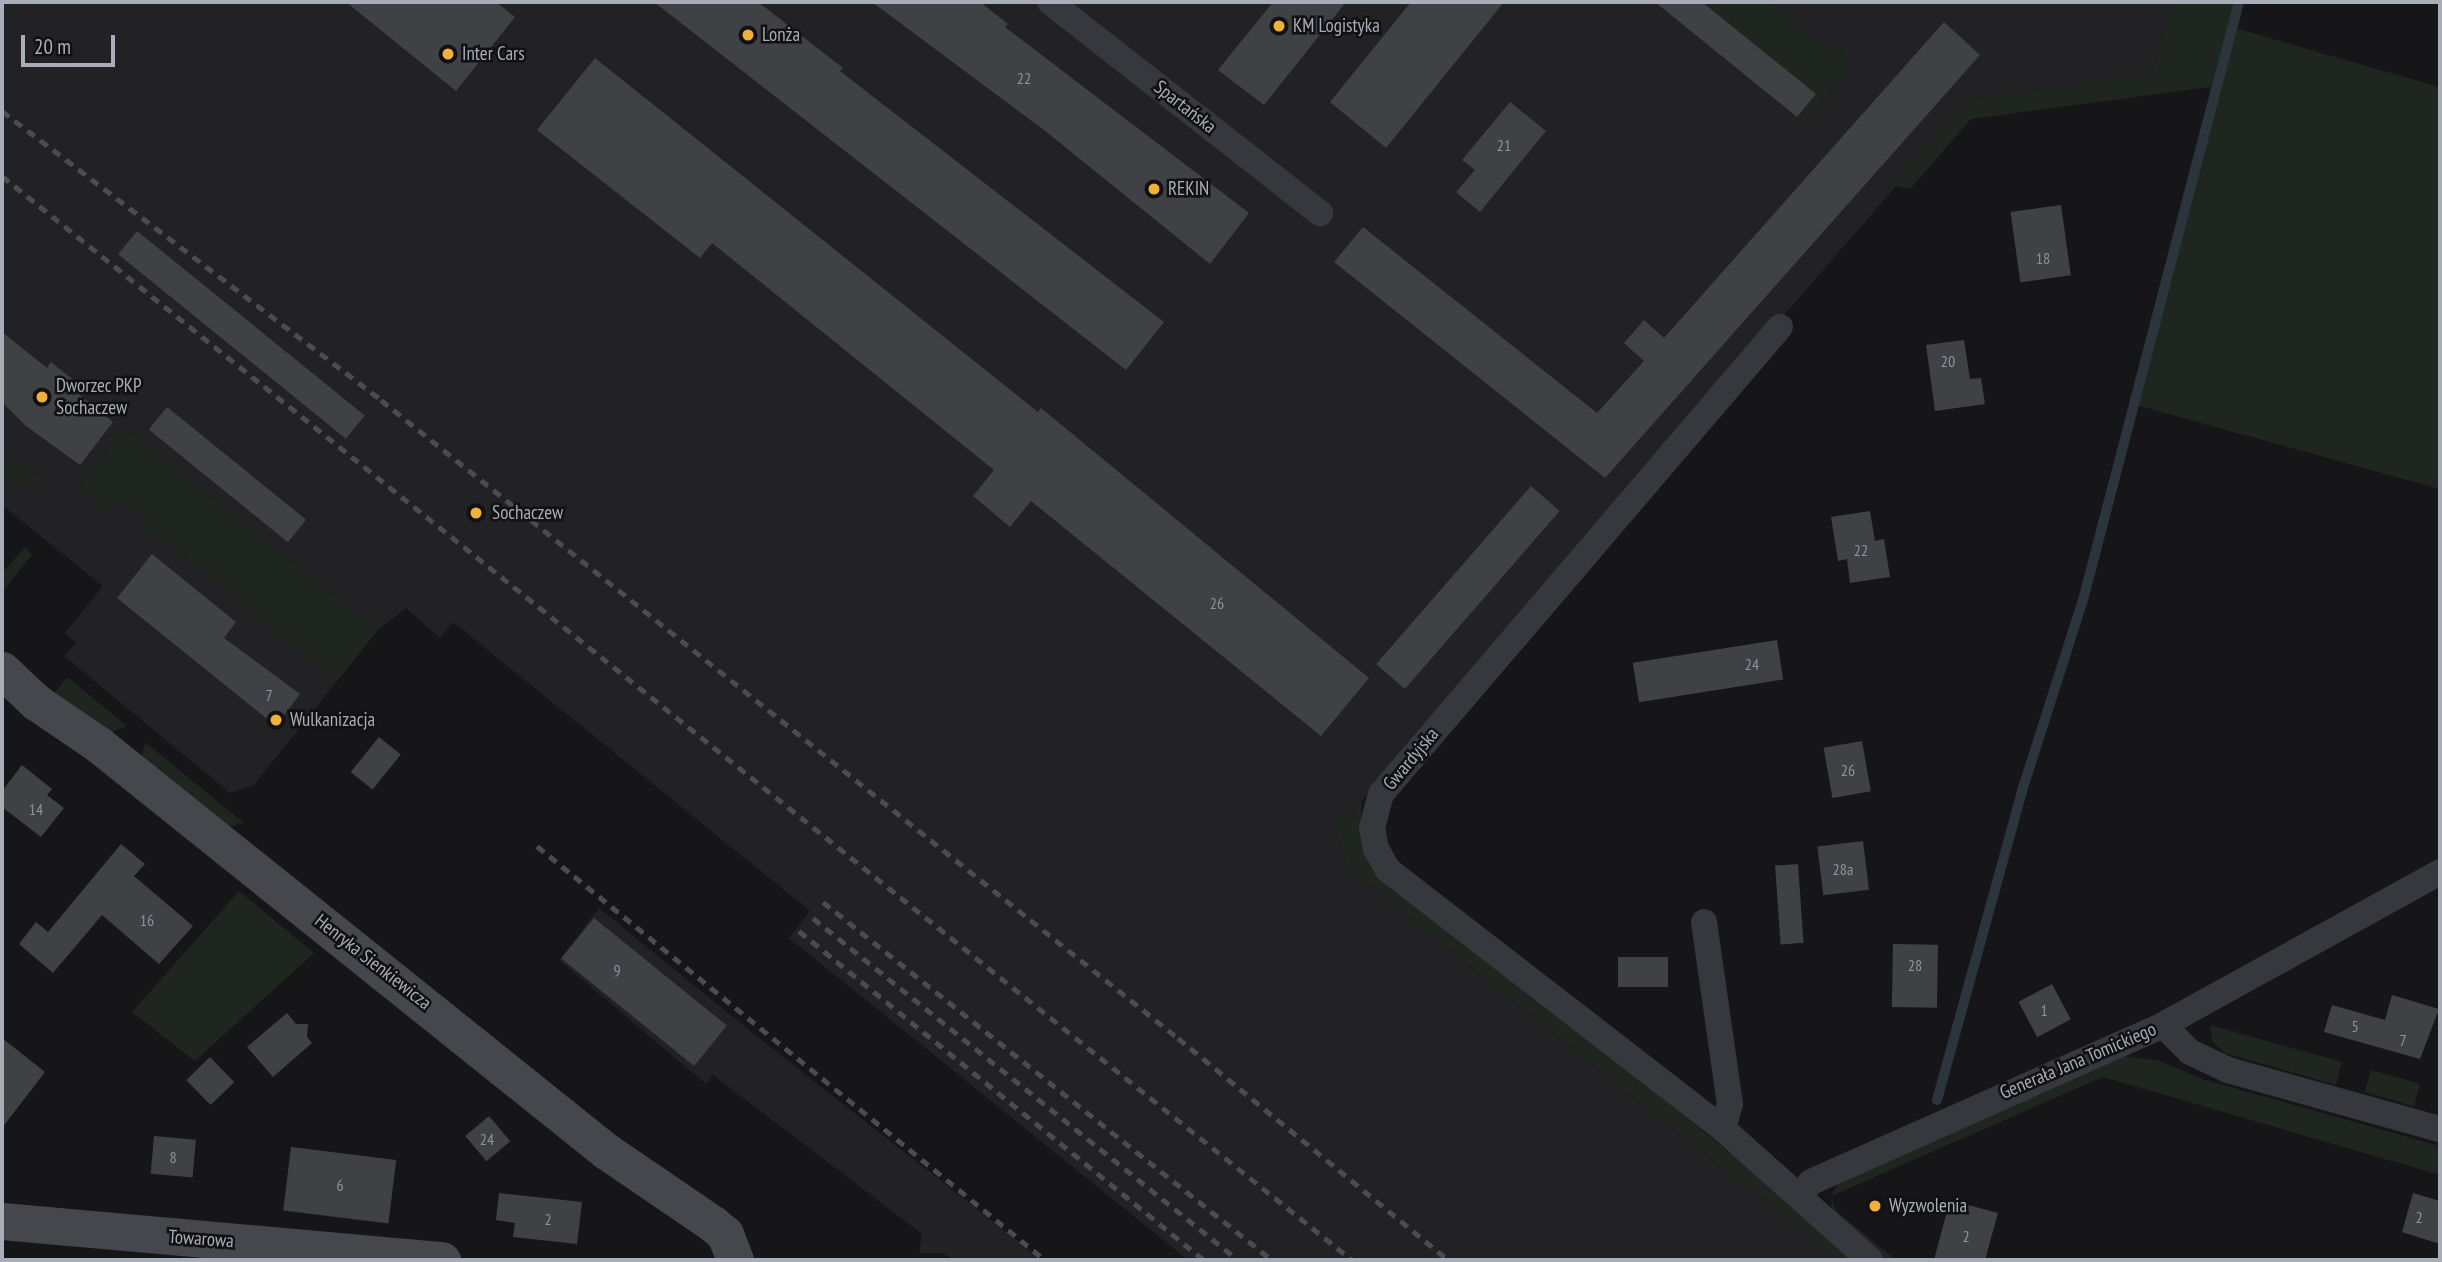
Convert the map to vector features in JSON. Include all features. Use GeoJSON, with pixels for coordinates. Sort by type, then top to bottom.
{"type":"FeatureCollection","features":[{"type":"Feature","properties":{"kind":"street","name":"Spartańska"},"geometry":{"type":"LineString","coordinates":[[1050,2],[1320,213]]}},
{"type":"Feature","properties":{"kind":"street","name":"Gwardyjska"},"geometry":{"type":"LineString","coordinates":[[1780,327],[1381,794],[1372,827],[1376,849],[1388,870],[1723,1129],[1870,1260]]}},
{"type":"Feature","properties":{"kind":"street","name":"Henryka Sienkiewicza"},"geometry":{"type":"LineString","coordinates":[[2,670],[36,702],[99,745],[606,1151],[719,1229],[731,1245],[735,1260]]}},
{"type":"Feature","properties":{"kind":"street","name":"Generała Jana Tomickiego"},"geometry":{"type":"LineString","coordinates":[[1799,1196],[1824,1177],[2163,1025],[2354,917],[2440,872]]}},
{"type":"Feature","properties":{"kind":"street"},"geometry":{"type":"LineString","coordinates":[[1704,922],[1730,1104],[1723,1129]]}},
{"type":"Feature","properties":{"kind":"street"},"geometry":{"type":"LineString","coordinates":[[2163,1025],[2190,1052],[2228,1070],[2440,1129]]}},
{"type":"Feature","properties":{"kind":"street","name":"Towarowa"},"geometry":{"type":"LineString","coordinates":[[2,1221],[279,1253],[442,1260]]}},
{"type":"Feature","properties":{"kind":"shaded area"},"geometry":{"type":"Polygon","coordinates":[[[2,2],[2173,2],[2151,74],[1971,100],[1344,822],[1333,821],[1347,868],[1839,1260],[1188,1260],[789,938],[810,911],[453,622],[440,638],[406,608],[378,630],[254,785],[230,793],[64,656],[76,643],[65,633],[103,586],[2,505],[2,2]]]}},
{"type":"Feature","properties":{"kind":"shaded area"},"geometry":{"type":"Polygon","coordinates":[[[1702,2],[1767,2],[1838,56],[1850,41],[1847,74],[1810,115],[1797,117],[1816,94],[1702,2]]]}},
{"type":"Feature","properties":{"kind":"shaded area"},"geometry":{"type":"Polygon","coordinates":[[[2173,2],[2242,2],[2235,28],[2440,87],[2440,489],[2129,403],[2211,87],[1971,119],[1910,189],[1892,185],[1971,99],[2151,74],[2173,2]]]}},
{"type":"Feature","properties":{"kind":"shaded area"},"geometry":{"type":"Polygon","coordinates":[[[124,427],[378,630],[337,681],[161,537],[144,533],[151,523],[122,500],[109,510],[79,486],[124,427]]]}},
{"type":"Feature","properties":{"kind":"shaded area"},"geometry":{"type":"Polygon","coordinates":[[[11,456],[44,479],[40,489],[2,480],[2,468],[11,456]]]}},
{"type":"Feature","properties":{"kind":"shaded area"},"geometry":{"type":"Polygon","coordinates":[[[25,547],[32,555],[2,592],[2,573],[25,547]]]}},
{"type":"Feature","properties":{"kind":"shaded area"},"geometry":{"type":"Polygon","coordinates":[[[65,679],[70,679],[127,726],[111,733],[54,694],[65,679]]]}},
{"type":"Feature","properties":{"kind":"shaded area"},"geometry":{"type":"Polygon","coordinates":[[[145,742],[244,823],[227,827],[142,756],[145,742]]]}},
{"type":"Feature","properties":{"kind":"shaded area"},"geometry":{"type":"Polygon","coordinates":[[[1361,802],[1361,838],[1371,868],[1392,890],[1603,1050],[1778,1192],[1851,1260],[1839,1260],[1347,868],[1333,821],[1344,821],[1361,802]]]}},
{"type":"Feature","properties":{"kind":"shaded area"},"geometry":{"type":"Polygon","coordinates":[[[239,891],[314,953],[195,1061],[132,1012],[239,891]]]}},
{"type":"Feature","properties":{"kind":"shaded area"},"geometry":{"type":"Polygon","coordinates":[[[599,908],[749,1030],[1042,1260],[953,1260],[943,1253],[919,1253],[922,1234],[713,1075],[706,1084],[559,960],[599,908]]]}},
{"type":"Feature","properties":{"kind":"shaded area"},"geometry":{"type":"Polygon","coordinates":[[[2210,1025],[2342,1062],[2336,1085],[2225,1053],[2212,1041],[2210,1025]]]}},
{"type":"Feature","properties":{"kind":"shaded area"},"geometry":{"type":"Polygon","coordinates":[[[2124,1056],[2160,1061],[2202,1079],[2440,1146],[2440,1175],[2103,1077],[1831,1196],[1839,1182],[2124,1056]]]}},
{"type":"Feature","properties":{"kind":"shaded area"},"geometry":{"type":"Polygon","coordinates":[[[2371,1070],[2420,1084],[2414,1106],[2365,1092],[2371,1070]]]}},
{"type":"Feature","properties":{"kind":"shaded area"},"geometry":{"type":"Polygon","coordinates":[[[1831,1196],[1836,1211],[1896,1260],[1882,1260],[1832,1215],[1831,1196]]]}},
{"type":"Feature","properties":{"kind":"building","name":"Inter Cars"},"geometry":{"type":"Polygon","coordinates":[[[346,2],[496,2],[515,17],[456,91],[346,2]]]}},
{"type":"Feature","properties":{"kind":"building"},"geometry":{"type":"Polygon","coordinates":[[[654,2],[758,2],[843,68],[840,71],[1164,322],[1126,370],[654,2]]]}},
{"type":"Feature","properties":{"kind":"building"},"geometry":{"type":"Polygon","coordinates":[[[872,2],[980,2],[1008,24],[1005,27],[1249,213],[1210,264],[1044,130],[872,2]]]}},
{"type":"Feature","properties":{"kind":"building"},"geometry":{"type":"Polygon","coordinates":[[[1273,2],[1346,2],[1264,105],[1218,70],[1273,2]]]}},
{"type":"Feature","properties":{"kind":"building"},"geometry":{"type":"Polygon","coordinates":[[[1411,2],[1504,2],[1386,148],[1330,102],[1411,2]]]}},
{"type":"Feature","properties":{"kind":"building"},"geometry":{"type":"Polygon","coordinates":[[[1655,2],[1702,2],[1816,94],[1797,117],[1655,2]]]}},
{"type":"Feature","properties":{"kind":"building"},"geometry":{"type":"Polygon","coordinates":[[[1944,22],[1980,55],[1605,478],[1334,262],[1363,227],[1597,413],[1644,361],[1624,343],[1644,320],[1664,338],[1944,22]]]}},
{"type":"Feature","properties":{"kind":"building"},"geometry":{"type":"Polygon","coordinates":[[[595,58],[1038,412],[1041,408],[1369,678],[1321,736],[1031,501],[1010,527],[973,496],[994,470],[712,243],[700,258],[537,130],[595,58]]]}},
{"type":"Feature","properties":{"kind":"building"},"geometry":{"type":"Polygon","coordinates":[[[1510,102],[1546,131],[1480,212],[1456,192],[1475,170],[1462,160],[1510,102]]]}},
{"type":"Feature","properties":{"kind":"building"},"geometry":{"type":"Polygon","coordinates":[[[2061,205],[2071,275],[2020,282],[2010,212],[2061,205]]]}},
{"type":"Feature","properties":{"kind":"building"},"geometry":{"type":"Polygon","coordinates":[[[137,231],[365,415],[346,439],[118,254],[137,231]]]}},
{"type":"Feature","properties":{"kind":"building","name":"Dworzec PKP Sochaczew"},"geometry":{"type":"Polygon","coordinates":[[[2,332],[47,368],[51,362],[81,386],[76,392],[113,422],[80,465],[26,426],[2,402],[2,332]]]}},
{"type":"Feature","properties":{"kind":"building"},"geometry":{"type":"Polygon","coordinates":[[[1964,340],[1970,379],[1981,378],[1985,404],[1935,411],[1926,345],[1964,340]]]}},
{"type":"Feature","properties":{"kind":"building"},"geometry":{"type":"Polygon","coordinates":[[[167,407],[306,520],[288,542],[149,430],[167,407]]]}},
{"type":"Feature","properties":{"kind":"building"},"geometry":{"type":"Polygon","coordinates":[[[1531,486],[1560,511],[1405,689],[1376,664],[1531,486]]]}},
{"type":"Feature","properties":{"kind":"building"},"geometry":{"type":"Polygon","coordinates":[[[1870,511],[1875,541],[1884,539],[1890,577],[1850,583],[1847,559],[1838,561],[1831,517],[1870,511]]]}},
{"type":"Feature","properties":{"kind":"building"},"geometry":{"type":"Polygon","coordinates":[[[152,554],[236,622],[224,638],[300,694],[276,726],[117,598],[152,554]]]}},
{"type":"Feature","properties":{"kind":"building"},"geometry":{"type":"Polygon","coordinates":[[[1777,640],[1783,680],[1639,702],[1633,663],[1777,640]]]}},
{"type":"Feature","properties":{"kind":"building"},"geometry":{"type":"Polygon","coordinates":[[[379,737],[401,755],[372,790],[351,772],[379,737]]]}},
{"type":"Feature","properties":{"kind":"building"},"geometry":{"type":"Polygon","coordinates":[[[1862,741],[1871,791],[1832,798],[1824,748],[1862,741]]]}},
{"type":"Feature","properties":{"kind":"building"},"geometry":{"type":"Polygon","coordinates":[[[22,765],[52,789],[47,795],[64,808],[41,837],[2,807],[2,791],[22,765]]]}},
{"type":"Feature","properties":{"kind":"building"},"geometry":{"type":"Polygon","coordinates":[[[1863,841],[1869,890],[1823,895],[1817,847],[1863,841]]]}},
{"type":"Feature","properties":{"kind":"building"},"geometry":{"type":"Polygon","coordinates":[[[121,844],[145,864],[134,876],[193,926],[159,964],[102,915],[53,973],[19,944],[36,922],[48,932],[121,844]]]}},
{"type":"Feature","properties":{"kind":"building"},"geometry":{"type":"Polygon","coordinates":[[[1798,864],[1804,943],[1781,944],[1775,866],[1798,864]]]}},
{"type":"Feature","properties":{"kind":"building"},"geometry":{"type":"Polygon","coordinates":[[[594,918],[727,1026],[694,1066],[561,958],[594,918]]]}},
{"type":"Feature","properties":{"kind":"building"},"geometry":{"type":"Polygon","coordinates":[[[1893,944],[1938,945],[1937,1008],[1892,1007],[1893,944]]]}},
{"type":"Feature","properties":{"kind":"building"},"geometry":{"type":"Polygon","coordinates":[[[1618,957],[1668,957],[1668,987],[1618,987],[1618,957]]]}},
{"type":"Feature","properties":{"kind":"building"},"geometry":{"type":"Polygon","coordinates":[[[2052,984],[2071,1019],[2037,1037],[2018,1002],[2052,984]]]}},
{"type":"Feature","properties":{"kind":"building"},"geometry":{"type":"Polygon","coordinates":[[[2392,995],[2439,1009],[2420,1059],[2324,1032],[2332,1005],[2385,1020],[2392,995]]]}},
{"type":"Feature","properties":{"kind":"building"},"geometry":{"type":"Polygon","coordinates":[[[287,1013],[296,1024],[308,1024],[307,1037],[312,1043],[273,1077],[247,1047],[287,1013]]]}},
{"type":"Feature","properties":{"kind":"building"},"geometry":{"type":"Polygon","coordinates":[[[2,1038],[45,1072],[2,1128],[2,1038]]]}},
{"type":"Feature","properties":{"kind":"building"},"geometry":{"type":"Polygon","coordinates":[[[210,1057],[234,1082],[211,1105],[186,1080],[210,1057]]]}},
{"type":"Feature","properties":{"kind":"building"},"geometry":{"type":"Polygon","coordinates":[[[489,1116],[510,1141],[486,1161],[465,1136],[489,1116]]]}},
{"type":"Feature","properties":{"kind":"building"},"geometry":{"type":"Polygon","coordinates":[[[154,1136],[196,1140],[193,1178],[151,1174],[154,1136]]]}},
{"type":"Feature","properties":{"kind":"building"},"geometry":{"type":"Polygon","coordinates":[[[291,1147],[396,1160],[388,1223],[283,1211],[291,1147]]]}},
{"type":"Feature","properties":{"kind":"building"},"geometry":{"type":"Polygon","coordinates":[[[499,1193],[582,1202],[577,1244],[513,1237],[515,1223],[496,1220],[499,1193]]]}},
{"type":"Feature","properties":{"kind":"building"},"geometry":{"type":"Polygon","coordinates":[[[2413,1193],[2440,1201],[2440,1244],[2402,1232],[2413,1193]]]}},
{"type":"Feature","properties":{"kind":"building"},"geometry":{"type":"Polygon","coordinates":[[[1950,1200],[1998,1213],[1985,1260],[1934,1260],[1950,1200]]]}},
{"type":"Feature","properties":{"kind":"waterway"},"geometry":{"type":"LineString","coordinates":[[1937,1100],[2022,791],[2083,600],[2239,2]]}},
{"type":"Feature","properties":{"kind":"railway"},"geometry":{"type":"LineString","coordinates":[[2,111],[381,400],[1178,1038],[1448,1260]]}},
{"type":"Feature","properties":{"kind":"railway"},"geometry":{"type":"LineString","coordinates":[[2,176],[1352,1260]]}},
{"type":"Feature","properties":{"kind":"railway"},"geometry":{"type":"LineString","coordinates":[[537,846],[1045,1260]]}},
{"type":"Feature","properties":{"kind":"railway"},"geometry":{"type":"LineString","coordinates":[[823,902],[1272,1260]]}},
{"type":"Feature","properties":{"kind":"railway"},"geometry":{"type":"LineString","coordinates":[[813,918],[1238,1260]]}},
{"type":"Feature","properties":{"kind":"railway"},"geometry":{"type":"LineString","coordinates":[[799,931],[1204,1260]]}},
{"type":"Feature","properties":{"kind":"place","name":"KM Logistyka"},"geometry":{"type":"Point","coordinates":[1279,26]}},
{"type":"Feature","properties":{"kind":"place","name":"Lonża"},"geometry":{"type":"Point","coordinates":[748,35]}},
{"type":"Feature","properties":{"kind":"place","name":"Inter Cars"},"geometry":{"type":"Point","coordinates":[448,54]}},
{"type":"Feature","properties":{"kind":"place","name":"REKIN"},"geometry":{"type":"Point","coordinates":[1154,189]}},
{"type":"Feature","properties":{"kind":"place","name":"Dworzec PKP Sochaczew"},"geometry":{"type":"Point","coordinates":[42,397]}},
{"type":"Feature","properties":{"kind":"place","name":"Sochaczew"},"geometry":{"type":"Point","coordinates":[476,513]}},
{"type":"Feature","properties":{"kind":"place","name":"Wulkanizacja"},"geometry":{"type":"Point","coordinates":[276,720]}},
{"type":"Feature","properties":{"kind":"place","name":"Wyzwolenia"},"geometry":{"type":"Point","coordinates":[1875,1206]}}]}
